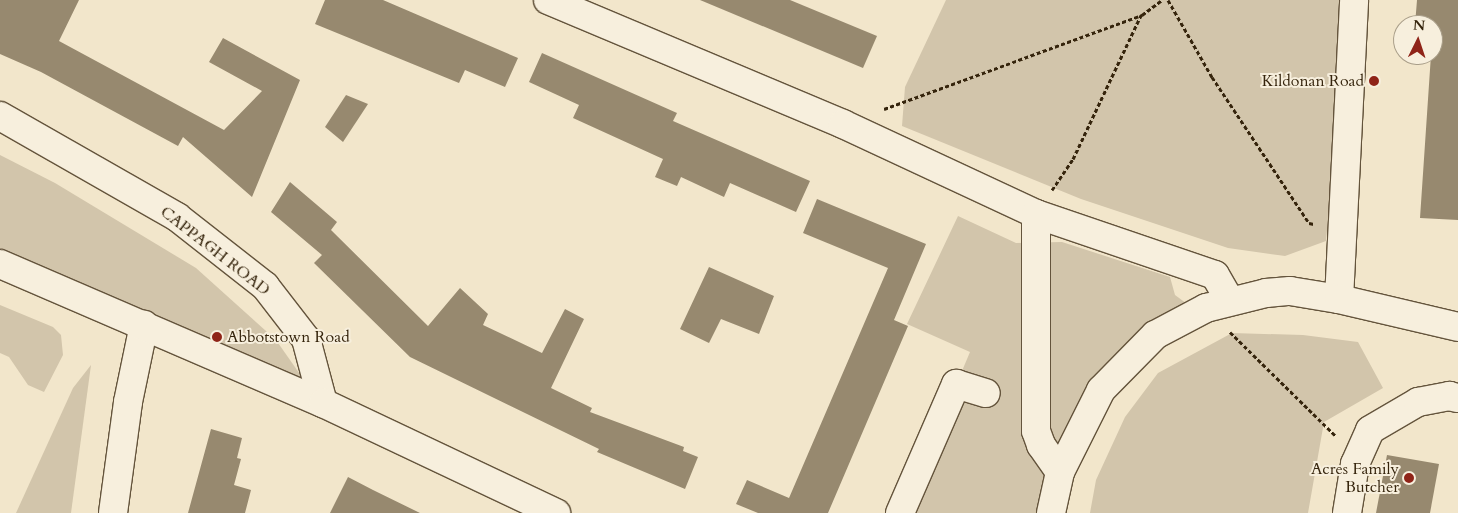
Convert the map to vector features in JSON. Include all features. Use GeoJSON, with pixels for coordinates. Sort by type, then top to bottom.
{"type":"FeatureCollection","features":[{"type":"Feature","properties":{"kind":"street"},"geometry":{"type":"LineString","coordinates":[[548,0],[843,124],[1036,214],[1215,275],[1218,304]]}},
{"type":"Feature","properties":{"kind":"street"},"geometry":{"type":"LineString","coordinates":[[1339,299],[1354,0]]}},
{"type":"Feature","properties":{"kind":"street","name":"CAPPAGH ROAD"},"geometry":{"type":"LineString","coordinates":[[0,116],[178,217],[265,286],[306,339],[323,403]]}},
{"type":"Feature","properties":{"kind":"street"},"geometry":{"type":"LineString","coordinates":[[1036,214],[1036,431],[1041,445],[1060,472]]}},
{"type":"Feature","properties":{"kind":"street"},"geometry":{"type":"LineString","coordinates":[[0,264],[323,403],[556,513]]}},
{"type":"Feature","properties":{"kind":"street"},"geometry":{"type":"LineString","coordinates":[[1051,513],[1060,472],[1101,390],[1155,335],[1218,304],[1290,292],[1339,299],[1458,327]]}},
{"type":"Feature","properties":{"kind":"street"},"geometry":{"type":"LineString","coordinates":[[112,513],[128,402],[144,325]]}},
{"type":"Feature","properties":{"kind":"street"},"geometry":{"type":"LineString","coordinates":[[900,513],[956,384],[986,393]]}},
{"type":"Feature","properties":{"kind":"street"},"geometry":{"type":"LineString","coordinates":[[1347,513],[1358,457],[1370,430],[1418,402],[1449,396],[1458,398]]}},
{"type":"Feature","properties":{"kind":"path"},"geometry":{"type":"LineString","coordinates":[[843,124],[1142,15],[1162,0]]}},
{"type":"Feature","properties":{"kind":"path"},"geometry":{"type":"LineString","coordinates":[[1168,0],[1212,77],[1309,223],[1342,230]]}},
{"type":"Feature","properties":{"kind":"path"},"geometry":{"type":"LineString","coordinates":[[1036,214],[1073,159],[1142,15]]}},
{"type":"Feature","properties":{"kind":"path"},"geometry":{"type":"LineString","coordinates":[[1218,304],[1358,457]]}},
{"type":"Feature","properties":{"kind":"shaded area"},"geometry":{"type":"Polygon","coordinates":[[[946,0],[1348,0],[1326,241],[1285,256],[1228,248],[1081,199],[902,126],[905,87],[946,0]]]}},
{"type":"Feature","properties":{"kind":"shaded area"},"geometry":{"type":"Polygon","coordinates":[[[0,155],[55,183],[196,268],[276,340],[304,380],[0,250],[0,155]]]}},
{"type":"Feature","properties":{"kind":"shaded area"},"geometry":{"type":"Polygon","coordinates":[[[958,216],[1016,243],[1062,242],[1170,277],[1175,295],[1198,312],[1100,390],[1050,513],[902,513],[970,352],[907,324],[958,216]]]}},
{"type":"Feature","properties":{"kind":"shaded area"},"geometry":{"type":"Polygon","coordinates":[[[0,305],[53,327],[61,335],[63,355],[44,392],[28,385],[9,357],[0,353],[0,305]]]}},
{"type":"Feature","properties":{"kind":"shaded area"},"geometry":{"type":"Polygon","coordinates":[[[1232,333],[1303,335],[1358,342],[1383,388],[1324,422],[1308,513],[1090,513],[1096,480],[1125,417],[1158,373],[1232,333]]]}},
{"type":"Feature","properties":{"kind":"shaded area"},"geometry":{"type":"Polygon","coordinates":[[[91,365],[71,513],[16,513],[73,388],[91,365]]]}},
{"type":"Feature","properties":{"kind":"building"},"geometry":{"type":"Polygon","coordinates":[[[0,0],[79,0],[59,41],[224,130],[262,91],[209,62],[223,38],[300,80],[252,197],[183,137],[178,146],[41,72],[0,54],[0,0]]]}},
{"type":"Feature","properties":{"kind":"building"},"geometry":{"type":"Polygon","coordinates":[[[325,0],[383,0],[518,58],[505,87],[465,70],[459,83],[315,24],[325,0]]]}},
{"type":"Feature","properties":{"kind":"building"},"geometry":{"type":"Polygon","coordinates":[[[700,0],[790,0],[877,36],[863,68],[700,0]]]}},
{"type":"Feature","properties":{"kind":"building"},"geometry":{"type":"Polygon","coordinates":[[[1417,0],[1458,0],[1458,220],[1420,218],[1430,65],[1443,65],[1443,15],[1416,15],[1417,0]]]}},
{"type":"Feature","properties":{"kind":"building"},"geometry":{"type":"Polygon","coordinates":[[[542,53],[677,113],[673,121],[810,181],[796,212],[730,183],[724,197],[681,177],[677,186],[655,177],[663,159],[573,118],[579,105],[529,82],[542,53]]]}},
{"type":"Feature","properties":{"kind":"building"},"geometry":{"type":"Polygon","coordinates":[[[346,95],[368,104],[343,142],[325,127],[346,95]]]}},
{"type":"Feature","properties":{"kind":"building"},"geometry":{"type":"Polygon","coordinates":[[[290,182],[337,222],[331,230],[428,326],[460,288],[488,314],[483,325],[542,353],[565,309],[584,319],[551,388],[592,408],[590,412],[684,447],[683,451],[698,457],[685,489],[597,452],[599,449],[410,357],[314,263],[322,255],[271,212],[290,182]]]}},
{"type":"Feature","properties":{"kind":"building"},"geometry":{"type":"Polygon","coordinates":[[[817,199],[926,244],[894,320],[908,326],[828,513],[758,513],[736,504],[747,480],[789,498],[888,268],[803,233],[817,199]]]}},
{"type":"Feature","properties":{"kind":"building"},"geometry":{"type":"Polygon","coordinates":[[[709,267],[774,296],[759,334],[721,319],[709,343],[680,329],[709,267]]]}},
{"type":"Feature","properties":{"kind":"building"},"geometry":{"type":"Polygon","coordinates":[[[211,429],[242,438],[237,458],[241,459],[234,485],[251,490],[245,513],[188,513],[211,429]]]}},
{"type":"Feature","properties":{"kind":"building","name":"Acres Family Butcher"},"geometry":{"type":"Polygon","coordinates":[[[1387,455],[1439,464],[1430,513],[1376,513],[1387,455]]]}},
{"type":"Feature","properties":{"kind":"building"},"geometry":{"type":"Polygon","coordinates":[[[348,477],[373,490],[420,513],[330,513],[348,477]]]}},
{"type":"Feature","properties":{"kind":"place","name":"Kildonan Road"},"geometry":{"type":"Point","coordinates":[1374,81]}},
{"type":"Feature","properties":{"kind":"place","name":"Abbotstown Road"},"geometry":{"type":"Point","coordinates":[217,337]}},
{"type":"Feature","properties":{"kind":"place","name":"Acres Family Butcher"},"geometry":{"type":"Point","coordinates":[1409,478]}}]}
